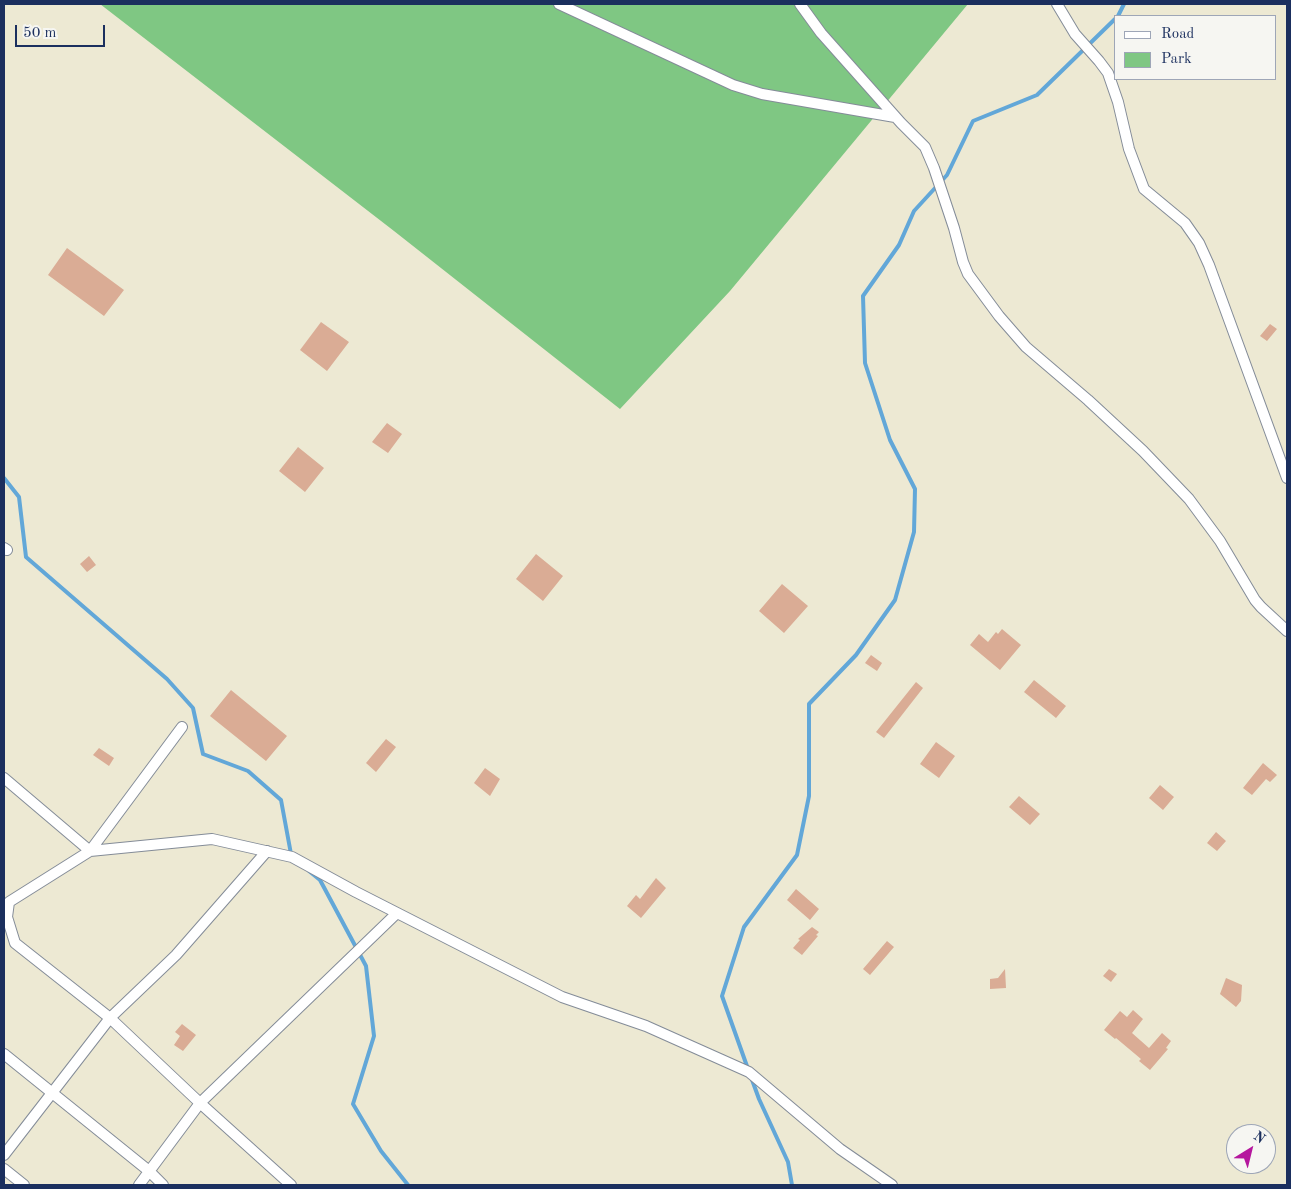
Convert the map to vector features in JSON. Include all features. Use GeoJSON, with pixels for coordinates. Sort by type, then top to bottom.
{"type":"FeatureCollection","features":[{"type":"Feature","properties":{"kind":"street"},"geometry":{"type":"LineString","coordinates":[[559,4],[733,85],[762,94],[896,117]]}},
{"type":"Feature","properties":{"kind":"street"},"geometry":{"type":"LineString","coordinates":[[800,4],[821,33],[925,147],[954,228],[963,262],[972,280],[993,308],[1026,347],[1088,400],[1143,451],[1189,499],[1220,541],[1255,600],[1287,631]]}},
{"type":"Feature","properties":{"kind":"street"},"geometry":{"type":"LineString","coordinates":[[1056,4],[1075,34],[1108,73],[1118,102],[1129,149],[1144,189],[1185,223],[1199,243],[1209,265],[1287,478]]}},
{"type":"Feature","properties":{"kind":"street"},"geometry":{"type":"LineString","coordinates":[[182,727],[90,850],[6,900],[7,917],[15,943],[110,1018],[291,1185]]}},
{"type":"Feature","properties":{"kind":"street"},"geometry":{"type":"LineString","coordinates":[[4,778],[90,850],[212,839],[292,856],[397,913],[562,997],[646,1026],[749,1072],[840,1149],[892,1185]]}},
{"type":"Feature","properties":{"kind":"street"},"geometry":{"type":"LineString","coordinates":[[4,1155],[110,1018],[176,955],[267,851]]}},
{"type":"Feature","properties":{"kind":"street"},"geometry":{"type":"LineString","coordinates":[[139,1185],[200,1103],[397,913]]}},
{"type":"Feature","properties":{"kind":"street"},"geometry":{"type":"LineString","coordinates":[[4,1054],[163,1185]]}},
{"type":"Feature","properties":{"kind":"street"},"geometry":{"type":"LineString","coordinates":[[4,1168],[24,1185]]}},
{"type":"Feature","properties":{"kind":"green space"},"geometry":{"type":"Polygon","coordinates":[[[100,4],[968,4],[730,291],[620,409],[394,231],[100,4]]]}},
{"type":"Feature","properties":{"kind":"building"},"geometry":{"type":"Polygon","coordinates":[[[67,248],[124,290],[104,316],[48,275],[67,248]]]}},
{"type":"Feature","properties":{"kind":"building"},"geometry":{"type":"Polygon","coordinates":[[[321,322],[349,342],[327,371],[300,350],[321,322]]]}},
{"type":"Feature","properties":{"kind":"building"},"geometry":{"type":"Polygon","coordinates":[[[1270,324],[1277,329],[1267,341],[1260,336],[1270,324]]]}},
{"type":"Feature","properties":{"kind":"building"},"geometry":{"type":"Polygon","coordinates":[[[387,423],[402,434],[388,453],[372,442],[387,423]]]}},
{"type":"Feature","properties":{"kind":"building"},"geometry":{"type":"Polygon","coordinates":[[[298,447],[324,468],[305,492],[279,471],[298,447]]]}},
{"type":"Feature","properties":{"kind":"building"},"geometry":{"type":"Polygon","coordinates":[[[536,554],[563,576],[543,601],[516,579],[536,554]]]}},
{"type":"Feature","properties":{"kind":"building"},"geometry":{"type":"Polygon","coordinates":[[[89,556],[96,565],[87,572],[80,564],[89,556]]]}},
{"type":"Feature","properties":{"kind":"building"},"geometry":{"type":"Polygon","coordinates":[[[782,584],[808,606],[784,633],[759,611],[782,584]]]}},
{"type":"Feature","properties":{"kind":"building"},"geometry":{"type":"Polygon","coordinates":[[[1002,629],[1021,645],[1000,670],[970,645],[979,634],[988,642],[996,632],[998,634],[1002,629]]]}},
{"type":"Feature","properties":{"kind":"building"},"geometry":{"type":"Polygon","coordinates":[[[871,655],[882,663],[877,671],[865,663],[871,655]]]}},
{"type":"Feature","properties":{"kind":"building"},"geometry":{"type":"Polygon","coordinates":[[[1034,680],[1066,706],[1056,718],[1024,692],[1034,680]]]}},
{"type":"Feature","properties":{"kind":"building"},"geometry":{"type":"Polygon","coordinates":[[[916,682],[923,688],[884,738],[876,732],[916,682]]]}},
{"type":"Feature","properties":{"kind":"building"},"geometry":{"type":"Polygon","coordinates":[[[231,690],[287,736],[266,761],[210,716],[231,690]]]}},
{"type":"Feature","properties":{"kind":"building"},"geometry":{"type":"Polygon","coordinates":[[[386,739],[396,747],[376,772],[366,763],[386,739]]]}},
{"type":"Feature","properties":{"kind":"building"},"geometry":{"type":"Polygon","coordinates":[[[936,742],[955,756],[939,778],[920,764],[936,742]]]}},
{"type":"Feature","properties":{"kind":"building"},"geometry":{"type":"Polygon","coordinates":[[[99,748],[114,758],[109,766],[93,755],[99,748]]]}},
{"type":"Feature","properties":{"kind":"building"},"geometry":{"type":"Polygon","coordinates":[[[1263,763],[1277,775],[1270,782],[1266,779],[1252,795],[1243,788],[1263,763]]]}},
{"type":"Feature","properties":{"kind":"building"},"geometry":{"type":"Polygon","coordinates":[[[485,768],[500,779],[490,796],[474,783],[485,768]]]}},
{"type":"Feature","properties":{"kind":"building"},"geometry":{"type":"Polygon","coordinates":[[[1160,785],[1174,797],[1163,810],[1149,798],[1160,785]]]}},
{"type":"Feature","properties":{"kind":"building"},"geometry":{"type":"Polygon","coordinates":[[[1019,796],[1040,814],[1030,825],[1009,807],[1019,796]]]}},
{"type":"Feature","properties":{"kind":"building"},"geometry":{"type":"Polygon","coordinates":[[[1216,832],[1226,841],[1217,851],[1207,843],[1216,832]]]}},
{"type":"Feature","properties":{"kind":"building"},"geometry":{"type":"Polygon","coordinates":[[[656,878],[666,888],[641,918],[627,906],[636,895],[640,899],[656,878]]]}},
{"type":"Feature","properties":{"kind":"building"},"geometry":{"type":"Polygon","coordinates":[[[796,889],[819,909],[810,920],[787,900],[796,889]]]}},
{"type":"Feature","properties":{"kind":"building"},"geometry":{"type":"Polygon","coordinates":[[[812,927],[819,932],[816,935],[818,936],[802,955],[793,948],[800,940],[798,939],[812,927]]]}},
{"type":"Feature","properties":{"kind":"building"},"geometry":{"type":"Polygon","coordinates":[[[887,941],[894,947],[870,975],[863,969],[887,941]]]}},
{"type":"Feature","properties":{"kind":"building"},"geometry":{"type":"Polygon","coordinates":[[[1005,969],[1006,988],[990,989],[990,979],[998,978],[1005,969]]]}},
{"type":"Feature","properties":{"kind":"building"},"geometry":{"type":"Polygon","coordinates":[[[1109,969],[1117,974],[1111,982],[1103,976],[1109,969]]]}},
{"type":"Feature","properties":{"kind":"building"},"geometry":{"type":"Polygon","coordinates":[[[1226,978],[1242,985],[1241,1001],[1236,1007],[1220,994],[1226,978]]]}},
{"type":"Feature","properties":{"kind":"building"},"geometry":{"type":"Polygon","coordinates":[[[1133,1010],[1143,1019],[1132,1033],[1149,1048],[1162,1033],[1171,1041],[1166,1048],[1168,1049],[1150,1070],[1139,1061],[1141,1059],[1104,1030],[1120,1011],[1127,1017],[1133,1010]]]}},
{"type":"Feature","properties":{"kind":"building"},"geometry":{"type":"Polygon","coordinates":[[[182,1024],[196,1035],[183,1051],[174,1045],[180,1036],[175,1032],[182,1024]]]}},
{"type":"Feature","properties":{"kind":"waterway"},"geometry":{"type":"LineString","coordinates":[[1118,15],[1124,4]]}},
{"type":"Feature","properties":{"kind":"waterway"},"geometry":{"type":"LineString","coordinates":[[748,1069],[722,996],[744,927],[797,855],[809,796],[809,704],[856,655],[895,600],[914,532],[915,489],[890,440],[865,363],[863,296],[899,245],[914,211],[947,175],[973,121],[1037,95],[1114,20]]}},
{"type":"Feature","properties":{"kind":"waterway"},"geometry":{"type":"LineString","coordinates":[[4,478],[19,497],[26,557],[167,679],[193,708],[203,754],[248,771],[281,800],[291,854]]}},
{"type":"Feature","properties":{"kind":"waterway"},"geometry":{"type":"LineString","coordinates":[[309,871],[320,880],[366,966],[374,1036],[353,1104],[381,1151],[408,1185]]}},
{"type":"Feature","properties":{"kind":"waterway"},"geometry":{"type":"LineString","coordinates":[[751,1077],[788,1162],[792,1185]]}}]}
